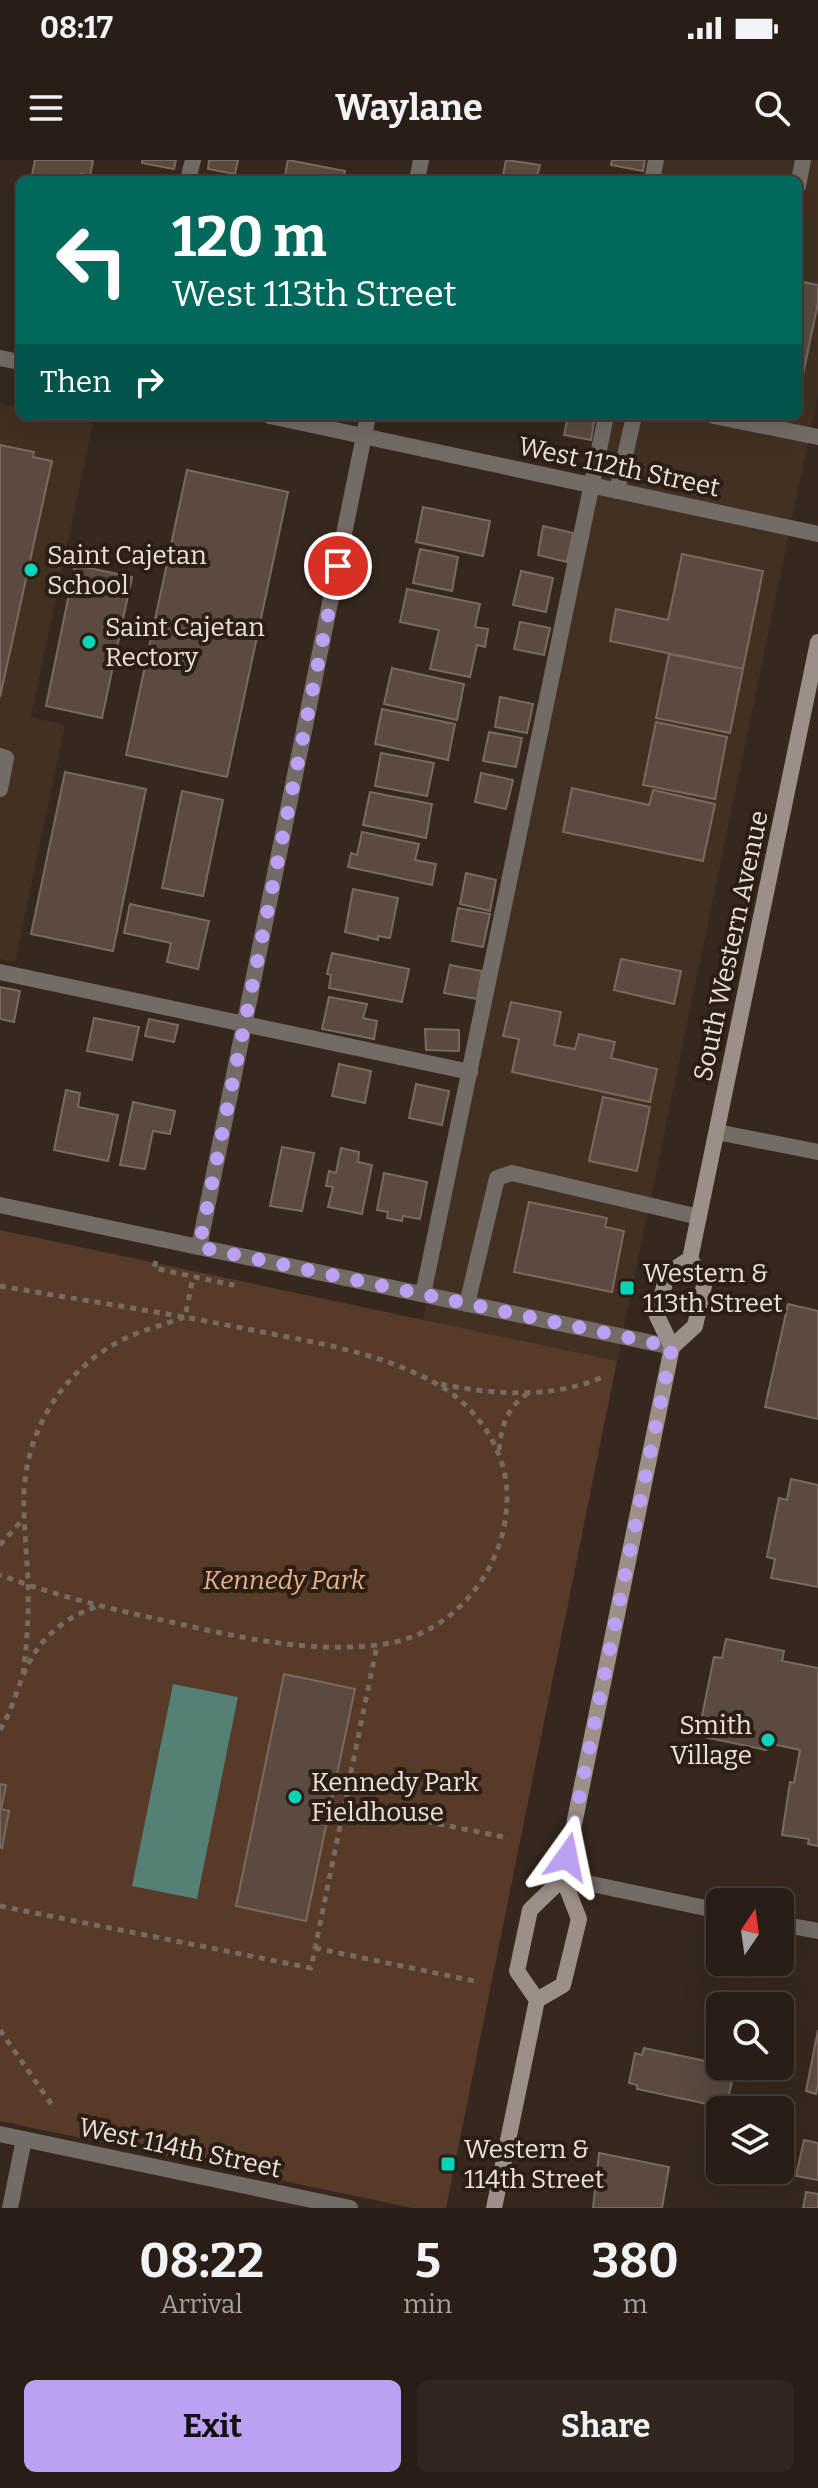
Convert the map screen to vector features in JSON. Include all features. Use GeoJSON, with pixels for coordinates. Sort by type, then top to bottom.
{"type":"FeatureCollection","features":[{"type":"Feature","properties":{"kind":"main road","name":"South Western Avenue"},"geometry":{"type":"LineString","coordinates":[[690,1259],[818,642]]}},
{"type":"Feature","properties":{"kind":"main road"},"geometry":{"type":"LineString","coordinates":[[537,2000],[563,1985],[579,1919],[563,1878],[672,1347],[695,1326],[705,1281],[690,1259],[667,1274],[657,1316],[672,1347]]}},
{"type":"Feature","properties":{"kind":"main road"},"geometry":{"type":"LineString","coordinates":[[494,2208],[537,2000],[517,1971],[530,1910],[563,1878]]}},
{"type":"Feature","properties":{"kind":"street","name":"West 112th Street"},"geometry":{"type":"LineString","coordinates":[[289,420],[818,534]]}},
{"type":"Feature","properties":{"kind":"street"},"geometry":{"type":"LineString","coordinates":[[199,1247],[367,420]]}},
{"type":"Feature","properties":{"kind":"street"},"geometry":{"type":"LineString","coordinates":[[423,1294],[605,420]]}},
{"type":"Feature","properties":{"kind":"street"},"geometry":{"type":"LineString","coordinates":[[617,491],[633,420]]}},
{"type":"Feature","properties":{"kind":"street"},"geometry":{"type":"LineString","coordinates":[[734,420],[818,437]]}},
{"type":"Feature","properties":{"kind":"street"},"geometry":{"type":"LineString","coordinates":[[0,756],[6,758],[0,789]]}},
{"type":"Feature","properties":{"kind":"street"},"geometry":{"type":"LineString","coordinates":[[0,972],[470,1072]]}},
{"type":"Feature","properties":{"kind":"street"},"geometry":{"type":"LineString","coordinates":[[717,1132],[818,1152]]}},
{"type":"Feature","properties":{"kind":"street"},"geometry":{"type":"LineString","coordinates":[[467,1304],[497,1178],[512,1173],[699,1217]]}},
{"type":"Feature","properties":{"kind":"street"},"geometry":{"type":"LineString","coordinates":[[0,1205],[672,1347]]}},
{"type":"Feature","properties":{"kind":"street"},"geometry":{"type":"LineString","coordinates":[[563,1878],[706,1908]]}},
{"type":"Feature","properties":{"kind":"street"},"geometry":{"type":"LineString","coordinates":[[794,1927],[818,1931]]}},
{"type":"Feature","properties":{"kind":"street","name":"West 114th Street"},"geometry":{"type":"LineString","coordinates":[[0,2134],[350,2208]]}},
{"type":"Feature","properties":{"kind":"street"},"geometry":{"type":"LineString","coordinates":[[10,2208],[24,2139]]}},
{"type":"Feature","properties":{"kind":"path"},"geometry":{"type":"LineString","coordinates":[[156,1260],[154,1268],[193,1277],[232,1285],[233,1277]]}},
{"type":"Feature","properties":{"kind":"path"},"geometry":{"type":"LineString","coordinates":[[185,1317],[193,1277]]}},
{"type":"Feature","properties":{"kind":"path"},"geometry":{"type":"LineString","coordinates":[[0,1286],[305,1340],[362,1355],[436,1383],[504,1393],[569,1388],[605,1376]]}},
{"type":"Feature","properties":{"kind":"path"},"geometry":{"type":"LineString","coordinates":[[23,1674],[29,1619],[24,1489],[32,1445],[41,1421],[68,1381],[111,1346],[136,1333],[185,1317]]}},
{"type":"Feature","properties":{"kind":"path"},"geometry":{"type":"LineString","coordinates":[[436,1383],[460,1400],[477,1418],[499,1451]]}},
{"type":"Feature","properties":{"kind":"path"},"geometry":{"type":"LineString","coordinates":[[0,1575],[99,1605],[247,1639],[321,1646],[387,1644],[434,1627],[458,1611],[488,1572],[499,1548],[507,1499],[499,1451],[504,1417],[516,1401],[531,1391]]}},
{"type":"Feature","properties":{"kind":"path"},"geometry":{"type":"LineString","coordinates":[[0,1545],[24,1518]]}},
{"type":"Feature","properties":{"kind":"path"},"geometry":{"type":"LineString","coordinates":[[0,1730],[8,1717],[23,1674],[39,1646],[71,1615],[99,1605]]}},
{"type":"Feature","properties":{"kind":"path"},"geometry":{"type":"LineString","coordinates":[[0,1906],[311,1968],[377,1645]]}},
{"type":"Feature","properties":{"kind":"path"},"geometry":{"type":"LineString","coordinates":[[344,1805],[509,1838]]}},
{"type":"Feature","properties":{"kind":"path"},"geometry":{"type":"LineString","coordinates":[[315,1948],[479,1982]]}},
{"type":"Feature","properties":{"kind":"path"},"geometry":{"type":"LineString","coordinates":[[0,2030],[52,2105]]}},
{"type":"Feature","properties":{"kind":"shaded area"},"geometry":{"type":"Polygon","coordinates":[[[664,160],[818,160],[818,394],[617,1361],[423,1320],[610,420],[802,420],[802,176],[661,176],[664,160]]]}},
{"type":"Feature","properties":{"kind":"shaded area","name":"Saint Cajetan School"},"geometry":{"type":"Polygon","coordinates":[[[0,404],[16,407],[16,420],[78,420],[93,423],[31,717],[65,725],[15,962],[0,959],[0,404]]]}},
{"type":"Feature","properties":{"kind":"green space","name":"Kennedy Park"},"geometry":{"type":"Polygon","coordinates":[[[0,1230],[617,1361],[446,2208],[412,2208],[0,2121],[0,1230]]]}},
{"type":"Feature","properties":{"kind":"water"},"geometry":{"type":"Polygon","coordinates":[[[173,1684],[238,1697],[197,1899],[132,1886],[173,1684]]]}},
{"type":"Feature","properties":{"kind":"building"},"geometry":{"type":"Polygon","coordinates":[[[35,160],[93,161],[90,176],[32,176],[35,160]]]}},
{"type":"Feature","properties":{"kind":"building"},"geometry":{"type":"Polygon","coordinates":[[[142,160],[176,160],[174,169],[142,163],[142,160]]]}},
{"type":"Feature","properties":{"kind":"building"},"geometry":{"type":"Polygon","coordinates":[[[209,160],[238,160],[235,174],[208,169],[209,160]]]}},
{"type":"Feature","properties":{"kind":"building"},"geometry":{"type":"Polygon","coordinates":[[[288,160],[345,171],[344,176],[285,176],[288,160]]]}},
{"type":"Feature","properties":{"kind":"building"},"geometry":{"type":"Polygon","coordinates":[[[506,160],[540,165],[537,176],[503,176],[506,160]]]}},
{"type":"Feature","properties":{"kind":"building"},"geometry":{"type":"Polygon","coordinates":[[[612,160],[645,160],[643,171],[611,165],[612,160]]]}},
{"type":"Feature","properties":{"kind":"building"},"geometry":{"type":"Polygon","coordinates":[[[802,282],[818,285],[818,303],[802,379],[802,282]]]}},
{"type":"Feature","properties":{"kind":"building"},"geometry":{"type":"Polygon","coordinates":[[[567,420],[594,420],[591,440],[564,435],[567,420]]]}},
{"type":"Feature","properties":{"kind":"building"},"geometry":{"type":"Polygon","coordinates":[[[0,445],[34,452],[33,457],[52,461],[0,697],[0,445]]]}},
{"type":"Feature","properties":{"kind":"building"},"geometry":{"type":"Polygon","coordinates":[[[187,470],[288,492],[227,777],[126,755],[187,470]]]}},
{"type":"Feature","properties":{"kind":"building"},"geometry":{"type":"Polygon","coordinates":[[[423,507],[490,521],[483,556],[416,542],[423,507]]]}},
{"type":"Feature","properties":{"kind":"building"},"geometry":{"type":"Polygon","coordinates":[[[543,526],[573,533],[567,562],[538,555],[543,526]]]}},
{"type":"Feature","properties":{"kind":"building"},"geometry":{"type":"Polygon","coordinates":[[[420,549],[458,557],[452,591],[413,583],[420,549]]]}},
{"type":"Feature","properties":{"kind":"building"},"geometry":{"type":"Polygon","coordinates":[[[682,554],[763,571],[743,669],[610,641],[616,609],[668,620],[682,554]]]}},
{"type":"Feature","properties":{"kind":"building","name":"Saint Cajetan Rectory"},"geometry":{"type":"Polygon","coordinates":[[[75,565],[132,577],[102,718],[46,706],[75,565]]]}},
{"type":"Feature","properties":{"kind":"building"},"geometry":{"type":"Polygon","coordinates":[[[521,571],[553,578],[546,612],[513,605],[521,571]]]}},
{"type":"Feature","properties":{"kind":"building"},"geometry":{"type":"Polygon","coordinates":[[[407,589],[480,604],[475,627],[488,629],[485,647],[477,645],[470,677],[430,669],[439,630],[400,622],[407,589]]]}},
{"type":"Feature","properties":{"kind":"building"},"geometry":{"type":"Polygon","coordinates":[[[520,622],[550,628],[544,655],[514,649],[520,622]]]}},
{"type":"Feature","properties":{"kind":"building"},"geometry":{"type":"Polygon","coordinates":[[[669,654],[743,669],[730,733],[656,718],[669,654]]]}},
{"type":"Feature","properties":{"kind":"building"},"geometry":{"type":"Polygon","coordinates":[[[392,668],[464,684],[457,720],[384,704],[392,668]]]}},
{"type":"Feature","properties":{"kind":"building"},"geometry":{"type":"Polygon","coordinates":[[[500,697],[533,704],[527,733],[495,727],[500,697]]]}},
{"type":"Feature","properties":{"kind":"building"},"geometry":{"type":"Polygon","coordinates":[[[382,709],[455,724],[448,760],[375,744],[382,709]]]}},
{"type":"Feature","properties":{"kind":"building"},"geometry":{"type":"Polygon","coordinates":[[[656,722],[727,737],[715,799],[643,785],[656,722]]]}},
{"type":"Feature","properties":{"kind":"building"},"geometry":{"type":"Polygon","coordinates":[[[489,732],[522,738],[516,767],[483,761],[489,732]]]}},
{"type":"Feature","properties":{"kind":"building"},"geometry":{"type":"Polygon","coordinates":[[[381,753],[434,763],[427,796],[375,786],[381,753]]]}},
{"type":"Feature","properties":{"kind":"building"},"geometry":{"type":"Polygon","coordinates":[[[65,772],[146,789],[113,951],[31,934],[65,772]]]}},
{"type":"Feature","properties":{"kind":"building"},"geometry":{"type":"Polygon","coordinates":[[[481,773],[513,780],[506,809],[475,802],[481,773]]]}},
{"type":"Feature","properties":{"kind":"building"},"geometry":{"type":"Polygon","coordinates":[[[572,788],[649,805],[653,790],[715,804],[703,861],[563,832],[572,788]]]}},
{"type":"Feature","properties":{"kind":"building"},"geometry":{"type":"Polygon","coordinates":[[[182,791],[223,800],[203,896],[162,888],[182,791]]]}},
{"type":"Feature","properties":{"kind":"building"},"geometry":{"type":"Polygon","coordinates":[[[370,792],[432,804],[426,838],[363,825],[370,792]]]}},
{"type":"Feature","properties":{"kind":"building"},"geometry":{"type":"Polygon","coordinates":[[[362,832],[419,844],[415,860],[436,864],[432,885],[348,867],[351,853],[357,855],[362,832]]]}},
{"type":"Feature","properties":{"kind":"building"},"geometry":{"type":"Polygon","coordinates":[[[466,873],[496,880],[490,911],[460,904],[466,873]]]}},
{"type":"Feature","properties":{"kind":"building"},"geometry":{"type":"Polygon","coordinates":[[[353,889],[398,898],[390,938],[378,936],[378,940],[345,932],[353,889]]]}},
{"type":"Feature","properties":{"kind":"building"},"geometry":{"type":"Polygon","coordinates":[[[130,904],[209,921],[198,969],[167,962],[171,943],[124,933],[130,904]]]}},
{"type":"Feature","properties":{"kind":"building"},"geometry":{"type":"Polygon","coordinates":[[[458,908],[490,914],[483,947],[452,941],[458,908]]]}},
{"type":"Feature","properties":{"kind":"building"},"geometry":{"type":"Polygon","coordinates":[[[332,953],[409,969],[402,1002],[329,988],[331,975],[327,974],[332,953]]]}},
{"type":"Feature","properties":{"kind":"building"},"geometry":{"type":"Polygon","coordinates":[[[621,959],[681,971],[674,1004],[614,990],[621,959]]]}},
{"type":"Feature","properties":{"kind":"building"},"geometry":{"type":"Polygon","coordinates":[[[450,965],[482,971],[477,999],[444,993],[450,965]]]}},
{"type":"Feature","properties":{"kind":"building"},"geometry":{"type":"Polygon","coordinates":[[[0,987],[20,991],[14,1022],[0,1019],[0,987]]]}},
{"type":"Feature","properties":{"kind":"building"},"geometry":{"type":"Polygon","coordinates":[[[329,997],[367,1004],[363,1018],[377,1021],[374,1039],[322,1029],[329,997]]]}},
{"type":"Feature","properties":{"kind":"building"},"geometry":{"type":"Polygon","coordinates":[[[511,1002],[561,1012],[554,1045],[575,1049],[579,1034],[615,1042],[611,1058],[657,1069],[650,1102],[512,1072],[519,1039],[503,1036],[511,1002]]]}},
{"type":"Feature","properties":{"kind":"building"},"geometry":{"type":"Polygon","coordinates":[[[94,1018],[139,1027],[132,1060],[87,1051],[94,1018]]]}},
{"type":"Feature","properties":{"kind":"building"},"geometry":{"type":"Polygon","coordinates":[[[149,1019],[178,1025],[174,1042],[145,1036],[149,1019]]]}},
{"type":"Feature","properties":{"kind":"building"},"geometry":{"type":"Polygon","coordinates":[[[425,1029],[459,1030],[459,1051],[426,1050],[425,1029]]]}},
{"type":"Feature","properties":{"kind":"building"},"geometry":{"type":"Polygon","coordinates":[[[339,1064],[371,1071],[365,1103],[332,1096],[339,1064]]]}},
{"type":"Feature","properties":{"kind":"building"},"geometry":{"type":"Polygon","coordinates":[[[416,1084],[449,1091],[442,1125],[409,1118],[416,1084]]]}},
{"type":"Feature","properties":{"kind":"building"},"geometry":{"type":"Polygon","coordinates":[[[66,1090],[80,1093],[78,1107],[118,1115],[108,1161],[54,1150],[66,1090]]]}},
{"type":"Feature","properties":{"kind":"building"},"geometry":{"type":"Polygon","coordinates":[[[603,1097],[650,1107],[637,1171],[589,1161],[603,1097]]]}},
{"type":"Feature","properties":{"kind":"building"},"geometry":{"type":"Polygon","coordinates":[[[133,1102],[175,1111],[170,1134],[153,1131],[145,1169],[120,1165],[133,1102]]]}},
{"type":"Feature","properties":{"kind":"building"},"geometry":{"type":"Polygon","coordinates":[[[282,1147],[314,1153],[302,1211],[270,1206],[282,1147]]]}},
{"type":"Feature","properties":{"kind":"building"},"geometry":{"type":"Polygon","coordinates":[[[341,1148],[359,1152],[358,1162],[372,1165],[362,1214],[328,1207],[333,1187],[326,1186],[329,1171],[336,1173],[341,1148]]]}},
{"type":"Feature","properties":{"kind":"building"},"geometry":{"type":"Polygon","coordinates":[[[384,1173],[427,1182],[420,1219],[403,1216],[402,1221],[387,1218],[388,1212],[377,1210],[384,1173]]]}},
{"type":"Feature","properties":{"kind":"building"},"geometry":{"type":"Polygon","coordinates":[[[529,1202],[607,1218],[605,1227],[624,1231],[612,1292],[514,1272],[529,1202]]]}},
{"type":"Feature","properties":{"kind":"building"},"geometry":{"type":"Polygon","coordinates":[[[788,1304],[818,1311],[818,1419],[765,1407],[788,1304]]]}},
{"type":"Feature","properties":{"kind":"building"},"geometry":{"type":"Polygon","coordinates":[[[791,1479],[818,1485],[818,1587],[771,1578],[775,1559],[767,1557],[779,1498],[787,1500],[791,1479]]]}},
{"type":"Feature","properties":{"kind":"building","name":"Smith Village"},"geometry":{"type":"Polygon","coordinates":[[[726,1639],[784,1651],[782,1661],[818,1668],[818,1846],[808,1844],[809,1839],[782,1835],[790,1782],[794,1783],[800,1750],[768,1743],[766,1750],[704,1737],[708,1717],[702,1716],[714,1657],[722,1658],[726,1639]]]}},
{"type":"Feature","properties":{"kind":"building","name":"Kennedy Park Fieldhouse"},"geometry":{"type":"Polygon","coordinates":[[[284,1674],[355,1689],[306,1921],[236,1906],[284,1674]]]}},
{"type":"Feature","properties":{"kind":"building"},"geometry":{"type":"Polygon","coordinates":[[[0,1784],[6,1785],[1,1809],[9,1811],[2,1848],[0,1847],[0,1784]]]}},
{"type":"Feature","properties":{"kind":"building"},"geometry":{"type":"Polygon","coordinates":[[[818,2030],[818,2085],[816,2094],[806,2091],[818,2030]]]}},
{"type":"Feature","properties":{"kind":"building"},"geometry":{"type":"Polygon","coordinates":[[[644,2048],[706,2061],[706,2080],[732,2080],[729,2096],[706,2096],[706,2104],[637,2089],[637,2085],[629,2083],[635,2053],[642,2055],[644,2048]]]}},
{"type":"Feature","properties":{"kind":"building"},"geometry":{"type":"Polygon","coordinates":[[[804,2140],[818,2143],[818,2180],[796,2176],[804,2140]]]}},
{"type":"Feature","properties":{"kind":"building"},"geometry":{"type":"Polygon","coordinates":[[[599,2153],[669,2167],[662,2208],[593,2208],[599,2153]]]}},
{"type":"Feature","properties":{"kind":"building"},"geometry":{"type":"Polygon","coordinates":[[[806,2192],[818,2194],[818,2208],[803,2208],[806,2192]]]}},
{"type":"Feature","properties":{"kind":"place","name":"Saint Cajetan School"},"geometry":{"type":"Point","coordinates":[31,570]}},
{"type":"Feature","properties":{"kind":"place","name":"Saint Cajetan Rectory"},"geometry":{"type":"Point","coordinates":[89,642]}},
{"type":"Feature","properties":{"kind":"place","name":"Western & 113th Street"},"geometry":{"type":"Point","coordinates":[627,1288]}},
{"type":"Feature","properties":{"kind":"place","name":"Smith Village"},"geometry":{"type":"Point","coordinates":[768,1740]}},
{"type":"Feature","properties":{"kind":"place","name":"Kennedy Park Fieldhouse"},"geometry":{"type":"Point","coordinates":[295,1797]}},
{"type":"Feature","properties":{"kind":"place","name":"Western & 114th Street"},"geometry":{"type":"Point","coordinates":[448,2164]}},
{"type":"Feature","properties":{"kind":"route"},"geometry":{"type":"LineString","coordinates":[[338,566],[199,1247],[672,1347],[567,1857]]}}]}
